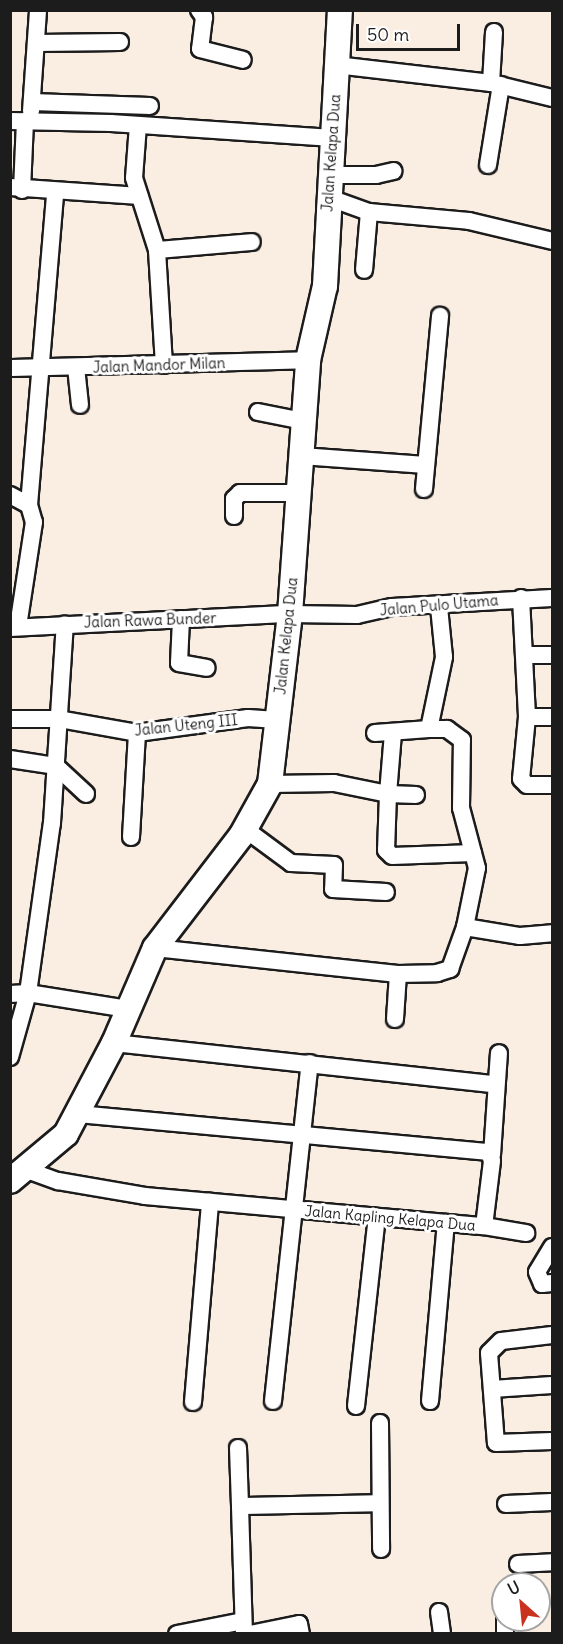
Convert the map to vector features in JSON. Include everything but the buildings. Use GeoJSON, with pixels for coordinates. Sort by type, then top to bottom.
{"type":"FeatureCollection","features":[{"type":"Feature","properties":{"kind":"main road","name":"Jalan Kelapa Dua"},"geometry":{"type":"LineString","coordinates":[[19,1175],[66,1134],[114,1043],[155,948],[245,830],[270,784],[290,614],[308,360],[325,286],[328,186],[340,10]]}},
{"type":"Feature","properties":{"kind":"street"},"geometry":{"type":"LineString","coordinates":[[38,10],[32,102],[22,121],[16,188],[55,193],[140,196]]}},
{"type":"Feature","properties":{"kind":"street"},"geometry":{"type":"LineString","coordinates":[[199,10],[204,17],[200,49],[243,60]]}},
{"type":"Feature","properties":{"kind":"street"},"geometry":{"type":"LineString","coordinates":[[488,165],[496,84],[494,32]]}},
{"type":"Feature","properties":{"kind":"street"},"geometry":{"type":"LineString","coordinates":[[37,43],[120,42]]}},
{"type":"Feature","properties":{"kind":"street"},"geometry":{"type":"LineString","coordinates":[[336,65],[496,84],[552,98]]}},
{"type":"Feature","properties":{"kind":"street"},"geometry":{"type":"LineString","coordinates":[[32,102],[150,106]]}},
{"type":"Feature","properties":{"kind":"street"},"geometry":{"type":"LineString","coordinates":[[22,121],[138,125],[332,138]]}},
{"type":"Feature","properties":{"kind":"street"},"geometry":{"type":"LineString","coordinates":[[138,125],[133,156],[140,196],[157,250],[164,365]]}},
{"type":"Feature","properties":{"kind":"street"},"geometry":{"type":"LineString","coordinates":[[328,186],[394,171]]}},
{"type":"Feature","properties":{"kind":"street"},"geometry":{"type":"LineString","coordinates":[[328,186],[369,212],[469,221],[552,241]]}},
{"type":"Feature","properties":{"kind":"street"},"geometry":{"type":"LineString","coordinates":[[14,627],[34,522],[29,505],[38,367],[55,193]]}},
{"type":"Feature","properties":{"kind":"street"},"geometry":{"type":"LineString","coordinates":[[364,270],[369,212]]}},
{"type":"Feature","properties":{"kind":"street"},"geometry":{"type":"LineString","coordinates":[[157,250],[252,242]]}},
{"type":"Feature","properties":{"kind":"street"},"geometry":{"type":"LineString","coordinates":[[424,489],[440,316]]}},
{"type":"Feature","properties":{"kind":"street","name":"Jalan Mandor Milan"},"geometry":{"type":"LineString","coordinates":[[10,368],[308,360]]}},
{"type":"Feature","properties":{"kind":"street"},"geometry":{"type":"LineString","coordinates":[[76,367],[80,405]]}},
{"type":"Feature","properties":{"kind":"street"},"geometry":{"type":"LineString","coordinates":[[258,412],[303,421]]}},
{"type":"Feature","properties":{"kind":"street"},"geometry":{"type":"LineString","coordinates":[[301,456],[426,465]]}},
{"type":"Feature","properties":{"kind":"street"},"geometry":{"type":"LineString","coordinates":[[234,516],[234,499],[240,493],[298,493]]}},
{"type":"Feature","properties":{"kind":"street"},"geometry":{"type":"LineString","coordinates":[[10,495],[29,505]]}},
{"type":"Feature","properties":{"kind":"street"},"geometry":{"type":"LineString","coordinates":[[521,598],[526,655],[526,717],[522,783],[552,785]]}},
{"type":"Feature","properties":{"kind":"street","name":"Jalan Pulo Utama"},"geometry":{"type":"LineString","coordinates":[[290,614],[357,615],[392,607],[439,607],[521,598],[552,598]]}},
{"type":"Feature","properties":{"kind":"street"},"geometry":{"type":"LineString","coordinates":[[429,729],[444,657],[439,607]]}},
{"type":"Feature","properties":{"kind":"street","name":"Jalan Rawa Bunder"},"geometry":{"type":"LineString","coordinates":[[14,627],[290,614]]}},
{"type":"Feature","properties":{"kind":"street"},"geometry":{"type":"LineString","coordinates":[[181,619],[179,663],[207,668]]}},
{"type":"Feature","properties":{"kind":"street"},"geometry":{"type":"LineString","coordinates":[[10,1057],[28,993],[52,823],[65,624]]}},
{"type":"Feature","properties":{"kind":"street"},"geometry":{"type":"LineString","coordinates":[[526,655],[552,655]]}},
{"type":"Feature","properties":{"kind":"street","name":"Jalan Uteng III"},"geometry":{"type":"LineString","coordinates":[[10,719],[59,719],[137,733],[254,717],[277,720]]}},
{"type":"Feature","properties":{"kind":"street"},"geometry":{"type":"LineString","coordinates":[[526,717],[552,717]]}},
{"type":"Feature","properties":{"kind":"street"},"geometry":{"type":"LineString","coordinates":[[155,948],[398,974],[437,973],[450,969],[465,927],[477,868],[461,808],[462,740],[447,729],[375,734]]}},
{"type":"Feature","properties":{"kind":"street"},"geometry":{"type":"LineString","coordinates":[[131,837],[137,733]]}},
{"type":"Feature","properties":{"kind":"street"},"geometry":{"type":"LineString","coordinates":[[393,734],[388,794],[388,853],[473,852]]}},
{"type":"Feature","properties":{"kind":"street"},"geometry":{"type":"LineString","coordinates":[[10,759],[56,766],[86,794]]}},
{"type":"Feature","properties":{"kind":"street"},"geometry":{"type":"LineString","coordinates":[[270,784],[334,783],[388,794],[416,795]]}},
{"type":"Feature","properties":{"kind":"street"},"geometry":{"type":"LineString","coordinates":[[245,830],[291,863],[334,865],[333,889],[386,892]]}},
{"type":"Feature","properties":{"kind":"street"},"geometry":{"type":"LineString","coordinates":[[465,927],[520,936],[552,933]]}},
{"type":"Feature","properties":{"kind":"street"},"geometry":{"type":"LineString","coordinates":[[395,1018],[398,974]]}},
{"type":"Feature","properties":{"kind":"street"},"geometry":{"type":"LineString","coordinates":[[10,994],[28,993],[128,1009]]}},
{"type":"Feature","properties":{"kind":"street"},"geometry":{"type":"LineString","coordinates":[[114,1043],[494,1084]]}},
{"type":"Feature","properties":{"kind":"street","name":"Jalan Kapling Kelapa Dua"},"geometry":{"type":"LineString","coordinates":[[19,1175],[210,1202],[484,1226],[492,1155],[494,1084],[499,1053]]}},
{"type":"Feature","properties":{"kind":"street"},"geometry":{"type":"LineString","coordinates":[[273,1401],[310,1064]]}},
{"type":"Feature","properties":{"kind":"street"},"geometry":{"type":"LineString","coordinates":[[78,1114],[302,1134],[492,1155]]}},
{"type":"Feature","properties":{"kind":"street"},"geometry":{"type":"LineString","coordinates":[[193,1402],[210,1202]]}},
{"type":"Feature","properties":{"kind":"street"},"geometry":{"type":"LineString","coordinates":[[356,1406],[377,1217]]}},
{"type":"Feature","properties":{"kind":"street"},"geometry":{"type":"LineString","coordinates":[[429,1401],[446,1223]]}},
{"type":"Feature","properties":{"kind":"street"},"geometry":{"type":"LineString","coordinates":[[484,1226],[526,1233]]}},
{"type":"Feature","properties":{"kind":"street"},"geometry":{"type":"LineString","coordinates":[[552,1247],[537,1272],[542,1284],[552,1283]]}},
{"type":"Feature","properties":{"kind":"street"},"geometry":{"type":"LineString","coordinates":[[552,1335],[501,1341],[493,1345],[489,1353],[496,1443],[552,1441]]}},
{"type":"Feature","properties":{"kind":"street"},"geometry":{"type":"LineString","coordinates":[[492,1389],[552,1385]]}},
{"type":"Feature","properties":{"kind":"street"},"geometry":{"type":"LineString","coordinates":[[380,1423],[381,1549]]}},
{"type":"Feature","properties":{"kind":"street"},"geometry":{"type":"LineString","coordinates":[[238,1448],[246,1629]]}},
{"type":"Feature","properties":{"kind":"street"},"geometry":{"type":"LineString","coordinates":[[506,1504],[552,1502]]}},
{"type":"Feature","properties":{"kind":"street"},"geometry":{"type":"LineString","coordinates":[[240,1506],[380,1503]]}},
{"type":"Feature","properties":{"kind":"street"},"geometry":{"type":"LineString","coordinates":[[518,1564],[552,1562]]}},
{"type":"Feature","properties":{"kind":"street"},"geometry":{"type":"LineString","coordinates":[[439,1612],[441,1634]]}},
{"type":"Feature","properties":{"kind":"street"},"geometry":{"type":"LineString","coordinates":[[177,1634],[299,1624],[301,1634]]}}]}
